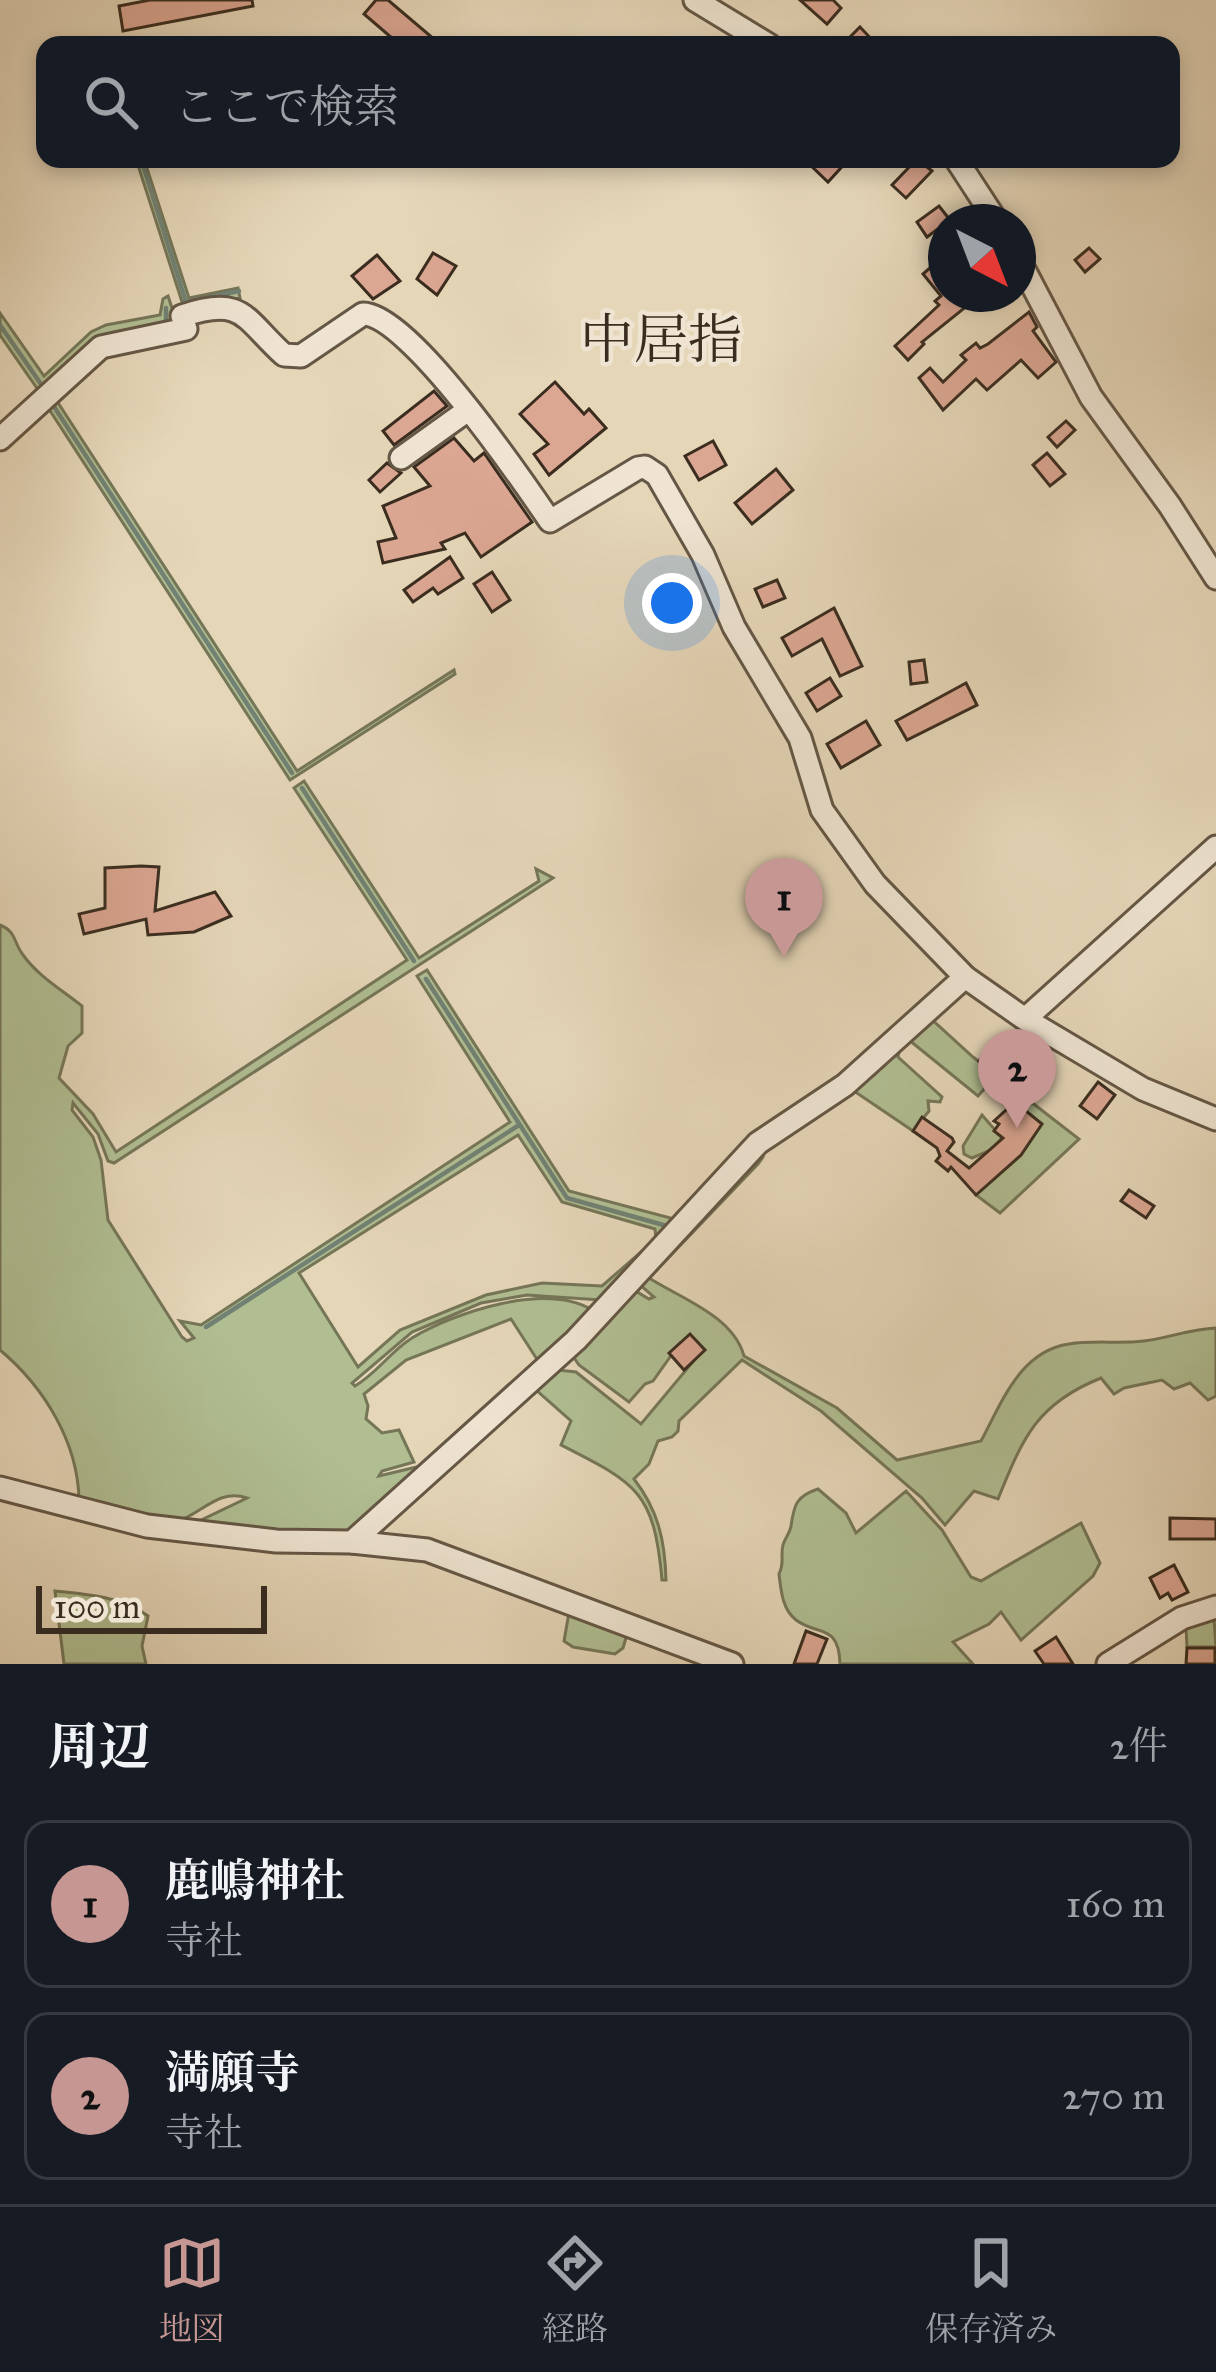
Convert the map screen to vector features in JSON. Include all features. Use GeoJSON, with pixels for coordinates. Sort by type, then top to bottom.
{"type":"FeatureCollection","features":[{"type":"Feature","properties":{"kind":"street"},"geometry":{"type":"LineString","coordinates":[[695,0],[754,36]]}},
{"type":"Feature","properties":{"kind":"street"},"geometry":{"type":"LineString","coordinates":[[962,168],[985,204]]}},
{"type":"Feature","properties":{"kind":"street"},"geometry":{"type":"LineString","coordinates":[[1036,292],[1091,397],[1216,578]]}},
{"type":"Feature","properties":{"kind":"street"},"geometry":{"type":"LineString","coordinates":[[0,439],[101,347],[186,329],[182,316],[222,308],[244,313],[284,355],[293,357],[302,356],[363,314],[380,316],[468,410],[550,521],[638,468],[657,475],[704,555],[734,627],[800,738],[830,825],[875,884],[965,977],[1025,1019],[1144,1089],[1216,1118]]}},
{"type":"Feature","properties":{"kind":"street"},"geometry":{"type":"LineString","coordinates":[[401,458],[468,410]]}},
{"type":"Feature","properties":{"kind":"street"},"geometry":{"type":"LineString","coordinates":[[1025,1019],[1216,847]]}},
{"type":"Feature","properties":{"kind":"street"},"geometry":{"type":"LineString","coordinates":[[352,1542],[576,1340],[758,1143],[845,1084],[965,977]]}},
{"type":"Feature","properties":{"kind":"street"},"geometry":{"type":"LineString","coordinates":[[0,1488],[146,1526],[276,1541],[427,1550],[732,1664]]}},
{"type":"Feature","properties":{"kind":"street"},"geometry":{"type":"LineString","coordinates":[[1108,1664],[1182,1618],[1216,1607]]}},
{"type":"Feature","properties":{"kind":"green space"},"geometry":{"type":"Polygon","coordinates":[[[139,168],[147,168],[189,298],[238,288],[240,298],[184,308],[139,168]]]}},
{"type":"Feature","properties":{"kind":"green space"},"geometry":{"type":"Polygon","coordinates":[[[168,296],[177,323],[129,334],[41,394],[0,335],[0,313],[44,376],[91,332],[160,315],[168,296]]]}},
{"type":"Feature","properties":{"kind":"green space"},"geometry":{"type":"Polygon","coordinates":[[[53,395],[297,771],[454,670],[455,674],[290,780],[45,403],[53,395]]]}},
{"type":"Feature","properties":{"kind":"green space"},"geometry":{"type":"Polygon","coordinates":[[[304,781],[419,958],[539,881],[536,869],[553,878],[114,1163],[108,1161],[98,1134],[73,1103],[72,1110],[93,1137],[101,1160],[108,1220],[182,1337],[194,1338],[180,1321],[201,1325],[510,1122],[417,976],[427,970],[569,1191],[678,1220],[601,1300],[527,1295],[481,1303],[412,1332],[352,1383],[363,1381],[412,1338],[476,1310],[550,1299],[592,1310],[542,1367],[511,1319],[406,1360],[364,1394],[366,1419],[382,1433],[399,1430],[414,1462],[379,1476],[429,1464],[350,1536],[193,1524],[247,1498],[237,1496],[219,1499],[176,1522],[79,1500],[72,1457],[56,1417],[31,1381],[0,1350],[0,925],[12,934],[36,970],[82,1006],[82,1033],[68,1046],[59,1078],[93,1114],[116,1152],[407,960],[294,788],[304,781]],[[518,1135],[299,1273],[358,1367],[400,1330],[486,1295],[542,1283],[602,1286],[656,1239],[655,1229],[562,1202],[518,1135]]]}},
{"type":"Feature","properties":{"kind":"green space"},"geometry":{"type":"Polygon","coordinates":[[[929,1017],[1079,1139],[1000,1213],[976,1195],[1021,1155],[1041,1123],[986,1087],[978,1096],[909,1040],[929,1017]]]}},
{"type":"Feature","properties":{"kind":"green space"},"geometry":{"type":"Polygon","coordinates":[[[899,1051],[898,1057],[942,1097],[940,1102],[928,1101],[929,1111],[913,1131],[848,1087],[899,1051]]]}},
{"type":"Feature","properties":{"kind":"green space"},"geometry":{"type":"Polygon","coordinates":[[[982,1115],[1002,1138],[991,1150],[972,1158],[964,1154],[963,1146],[982,1115]]]}},
{"type":"Feature","properties":{"kind":"green space"},"geometry":{"type":"Polygon","coordinates":[[[760,1154],[758,1164],[649,1278],[718,1319],[744,1356],[837,1408],[897,1460],[981,1441],[1025,1367],[1069,1344],[1144,1341],[1216,1328],[1216,1396],[1208,1400],[1190,1383],[1174,1389],[1162,1380],[1114,1394],[1101,1378],[1079,1388],[1034,1425],[998,1499],[974,1491],[945,1525],[922,1498],[821,1411],[742,1360],[679,1421],[672,1437],[658,1441],[649,1464],[634,1479],[659,1526],[666,1580],[662,1580],[647,1509],[625,1482],[561,1445],[571,1421],[535,1389],[558,1370],[576,1372],[641,1424],[702,1351],[680,1343],[653,1381],[629,1402],[579,1365],[570,1352],[632,1289],[654,1297],[639,1284],[760,1154]]]}},
{"type":"Feature","properties":{"kind":"green space"},"geometry":{"type":"Polygon","coordinates":[[[818,1489],[846,1513],[856,1533],[906,1491],[942,1530],[971,1577],[981,1581],[1081,1523],[1100,1563],[1093,1576],[1021,1640],[1001,1612],[989,1624],[953,1642],[973,1664],[840,1664],[831,1636],[791,1616],[779,1574],[795,1507],[818,1489]]]}},
{"type":"Feature","properties":{"kind":"green space"},"geometry":{"type":"Polygon","coordinates":[[[55,1591],[116,1601],[148,1616],[142,1646],[146,1664],[64,1664],[55,1591]]]}},
{"type":"Feature","properties":{"kind":"green space"},"geometry":{"type":"Polygon","coordinates":[[[570,1607],[628,1631],[623,1648],[615,1654],[564,1641],[570,1607]]]}},
{"type":"Feature","properties":{"kind":"green space"},"geometry":{"type":"Polygon","coordinates":[[[1214,1618],[1216,1647],[1187,1647],[1186,1627],[1214,1618]]]}},
{"type":"Feature","properties":{"kind":"building"},"geometry":{"type":"Polygon","coordinates":[[[150,0],[252,0],[253,6],[123,31],[119,6],[150,0]]]}},
{"type":"Feature","properties":{"kind":"building"},"geometry":{"type":"Polygon","coordinates":[[[376,0],[388,0],[430,36],[390,36],[364,14],[376,0]]]}},
{"type":"Feature","properties":{"kind":"building"},"geometry":{"type":"Polygon","coordinates":[[[800,0],[833,0],[841,8],[827,24],[800,0]]]}},
{"type":"Feature","properties":{"kind":"building"},"geometry":{"type":"Polygon","coordinates":[[[813,168],[841,168],[828,182],[813,168]]]}},
{"type":"Feature","properties":{"kind":"building"},"geometry":{"type":"Polygon","coordinates":[[[908,168],[932,171],[906,198],[892,185],[908,168]]]}},
{"type":"Feature","properties":{"kind":"building"},"geometry":{"type":"Polygon","coordinates":[[[928,214],[927,237],[917,222],[928,214]]]}},
{"type":"Feature","properties":{"kind":"building"},"geometry":{"type":"Polygon","coordinates":[[[1089,248],[1100,259],[1085,272],[1075,260],[1089,248]]]}},
{"type":"Feature","properties":{"kind":"building"},"geometry":{"type":"Polygon","coordinates":[[[433,253],[456,266],[437,295],[417,279],[433,253]]]}},
{"type":"Feature","properties":{"kind":"building"},"geometry":{"type":"Polygon","coordinates":[[[377,255],[400,281],[373,299],[352,276],[377,255]]]}},
{"type":"Feature","properties":{"kind":"building"},"geometry":{"type":"Polygon","coordinates":[[[931,312],[960,312],[922,342],[908,360],[895,346],[931,312]]]}},
{"type":"Feature","properties":{"kind":"building"},"geometry":{"type":"Polygon","coordinates":[[[1029,312],[1037,327],[1033,331],[1056,362],[1038,378],[1021,360],[987,390],[976,379],[943,410],[919,378],[930,368],[943,382],[966,360],[961,355],[976,343],[980,348],[1029,312]]]}},
{"type":"Feature","properties":{"kind":"building"},"geometry":{"type":"Polygon","coordinates":[[[555,382],[584,414],[589,409],[606,428],[549,475],[534,454],[548,444],[520,414],[555,382]]]}},
{"type":"Feature","properties":{"kind":"building"},"geometry":{"type":"Polygon","coordinates":[[[434,391],[447,406],[394,445],[383,431],[434,391]]]}},
{"type":"Feature","properties":{"kind":"building"},"geometry":{"type":"Polygon","coordinates":[[[1066,421],[1075,430],[1057,447],[1048,437],[1066,421]]]}},
{"type":"Feature","properties":{"kind":"building"},"geometry":{"type":"Polygon","coordinates":[[[454,438],[474,461],[484,453],[532,522],[481,557],[465,533],[441,543],[445,549],[383,563],[378,542],[396,538],[383,506],[430,486],[414,467],[454,438]]]}},
{"type":"Feature","properties":{"kind":"building"},"geometry":{"type":"Polygon","coordinates":[[[713,441],[726,465],[699,480],[685,456],[713,441]]]}},
{"type":"Feature","properties":{"kind":"building"},"geometry":{"type":"Polygon","coordinates":[[[1047,453],[1065,474],[1050,486],[1033,465],[1047,453]]]}},
{"type":"Feature","properties":{"kind":"building"},"geometry":{"type":"Polygon","coordinates":[[[387,463],[401,473],[380,492],[369,480],[387,463]]]}},
{"type":"Feature","properties":{"kind":"building"},"geometry":{"type":"Polygon","coordinates":[[[776,469],[793,490],[752,524],[735,503],[776,469]]]}},
{"type":"Feature","properties":{"kind":"building"},"geometry":{"type":"Polygon","coordinates":[[[450,557],[463,578],[438,594],[433,588],[413,602],[404,590],[450,557]]]}},
{"type":"Feature","properties":{"kind":"building"},"geometry":{"type":"Polygon","coordinates":[[[492,572],[510,600],[492,612],[474,584],[492,572]]]}},
{"type":"Feature","properties":{"kind":"building"},"geometry":{"type":"Polygon","coordinates":[[[777,580],[785,598],[763,607],[755,589],[777,580]]]}},
{"type":"Feature","properties":{"kind":"building"},"geometry":{"type":"Polygon","coordinates":[[[834,608],[862,666],[840,676],[822,639],[792,656],[782,638],[834,608]]]}},
{"type":"Feature","properties":{"kind":"building"},"geometry":{"type":"Polygon","coordinates":[[[924,660],[927,682],[911,684],[909,662],[924,660]]]}},
{"type":"Feature","properties":{"kind":"building"},"geometry":{"type":"Polygon","coordinates":[[[830,678],[841,696],[817,711],[806,693],[830,678]]]}},
{"type":"Feature","properties":{"kind":"building"},"geometry":{"type":"Polygon","coordinates":[[[966,683],[977,705],[907,740],[896,721],[966,683]]]}},
{"type":"Feature","properties":{"kind":"building"},"geometry":{"type":"Polygon","coordinates":[[[866,721],[880,745],[841,768],[827,744],[866,721]]]}},
{"type":"Feature","properties":{"kind":"building"},"geometry":{"type":"Polygon","coordinates":[[[159,867],[155,911],[215,892],[231,916],[194,932],[148,935],[146,919],[84,934],[79,914],[105,908],[105,868],[159,867]]]}},
{"type":"Feature","properties":{"kind":"building"},"geometry":{"type":"Polygon","coordinates":[[[991,1045],[1011,1059],[999,1076],[979,1061],[991,1045]]]}},
{"type":"Feature","properties":{"kind":"building"},"geometry":{"type":"Polygon","coordinates":[[[1098,1082],[1115,1095],[1097,1119],[1080,1106],[1098,1082]]]}},
{"type":"Feature","properties":{"kind":"building"},"geometry":{"type":"Polygon","coordinates":[[[1015,1102],[1042,1124],[1021,1155],[976,1195],[951,1167],[948,1171],[936,1161],[940,1156],[937,1148],[913,1131],[922,1117],[952,1138],[947,1151],[969,1168],[1003,1138],[994,1131],[999,1124],[994,1121],[1015,1102]]]}},
{"type":"Feature","properties":{"kind":"building"},"geometry":{"type":"Polygon","coordinates":[[[1129,1190],[1154,1206],[1146,1218],[1121,1201],[1129,1190]]]}},
{"type":"Feature","properties":{"kind":"building"},"geometry":{"type":"Polygon","coordinates":[[[690,1334],[705,1350],[684,1370],[669,1353],[690,1334]]]}},
{"type":"Feature","properties":{"kind":"building"},"geometry":{"type":"Polygon","coordinates":[[[1170,1518],[1216,1519],[1216,1539],[1170,1539],[1170,1518]]]}},
{"type":"Feature","properties":{"kind":"building"},"geometry":{"type":"Polygon","coordinates":[[[1174,1565],[1188,1592],[1172,1600],[1168,1593],[1160,1598],[1150,1578],[1174,1565]]]}},
{"type":"Feature","properties":{"kind":"building"},"geometry":{"type":"Polygon","coordinates":[[[806,1631],[827,1639],[817,1664],[794,1664],[806,1631]]]}},
{"type":"Feature","properties":{"kind":"building"},"geometry":{"type":"Polygon","coordinates":[[[1056,1637],[1073,1664],[1044,1664],[1035,1651],[1056,1637]]]}},
{"type":"Feature","properties":{"kind":"building"},"geometry":{"type":"Polygon","coordinates":[[[1187,1648],[1215,1648],[1215,1664],[1186,1664],[1187,1648]]]}},
{"type":"Feature","properties":{"kind":"waterway"},"geometry":{"type":"LineString","coordinates":[[144,168],[183,303]]}},
{"type":"Feature","properties":{"kind":"waterway"},"geometry":{"type":"LineString","coordinates":[[186,302],[239,291]]}},
{"type":"Feature","properties":{"kind":"waterway"},"geometry":{"type":"LineString","coordinates":[[166,308],[166,324]]}},
{"type":"Feature","properties":{"kind":"waterway"},"geometry":{"type":"LineString","coordinates":[[0,325],[43,387]]}},
{"type":"Feature","properties":{"kind":"waterway"},"geometry":{"type":"LineString","coordinates":[[102,337],[125,331]]}},
{"type":"Feature","properties":{"kind":"waterway"},"geometry":{"type":"LineString","coordinates":[[51,402],[292,773]]}},
{"type":"Feature","properties":{"kind":"waterway"},"geometry":{"type":"LineString","coordinates":[[302,788],[414,961]]}},
{"type":"Feature","properties":{"kind":"waterway"},"geometry":{"type":"LineString","coordinates":[[426,979],[567,1198],[667,1226]]}},
{"type":"Feature","properties":{"kind":"waterway"},"geometry":{"type":"LineString","coordinates":[[206,1327],[519,1125]]}},
{"type":"Feature","properties":{"kind":"place","name":"鹿嶋神社"},"geometry":{"type":"Point","coordinates":[784,957]}},
{"type":"Feature","properties":{"kind":"place","name":"満願寺"},"geometry":{"type":"Point","coordinates":[1017,1128]}},
{"type":"Feature","properties":{"kind":"district","name":"中居指"},"geometry":{"type":"Point","coordinates":[661,339]}}]}
